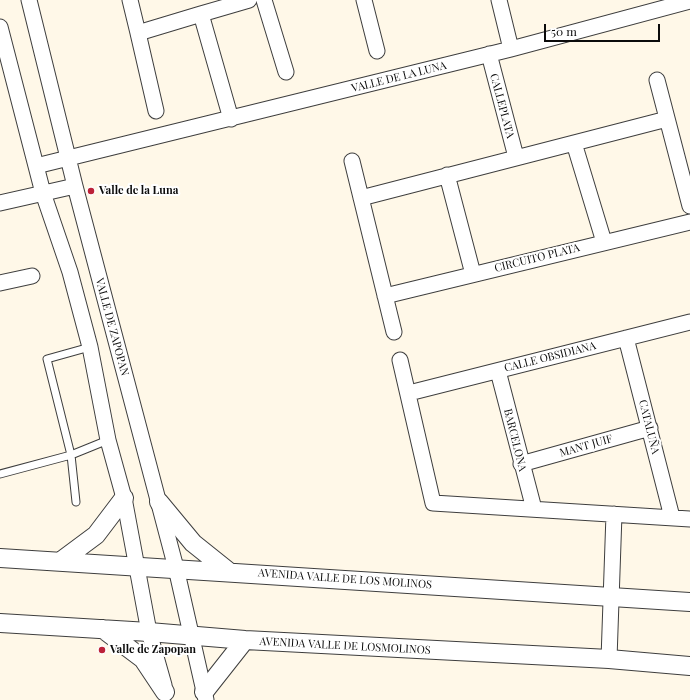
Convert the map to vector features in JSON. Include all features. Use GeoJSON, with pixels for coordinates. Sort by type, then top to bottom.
{"type":"FeatureCollection","features":[{"type":"Feature","properties":{"kind":"street","name":"VALLE DE ZAPOPAN"},"geometry":{"type":"LineString","coordinates":[[28,0],[75,186],[176,568],[205,696]]}},
{"type":"Feature","properties":{"kind":"street"},"geometry":{"type":"LineString","coordinates":[[130,0],[156,111]]}},
{"type":"Feature","properties":{"kind":"street"},"geometry":{"type":"LineString","coordinates":[[138,33],[249,0]]}},
{"type":"Feature","properties":{"kind":"street"},"geometry":{"type":"LineString","coordinates":[[264,0],[286,72]]}},
{"type":"Feature","properties":{"kind":"street"},"geometry":{"type":"LineString","coordinates":[[364,0],[377,51]]}},
{"type":"Feature","properties":{"kind":"street"},"geometry":{"type":"LineString","coordinates":[[499,0],[511,49]]}},
{"type":"Feature","properties":{"kind":"street","name":"VALLE DE LA LUNA"},"geometry":{"type":"LineString","coordinates":[[36,166],[511,49],[690,1]]}},
{"type":"Feature","properties":{"kind":"street"},"geometry":{"type":"LineString","coordinates":[[201,14],[231,119]]}},
{"type":"Feature","properties":{"kind":"street"},"geometry":{"type":"LineString","coordinates":[[0,27],[43,193],[70,272],[90,347],[108,440],[124,498],[150,632],[166,696]]}},
{"type":"Feature","properties":{"kind":"street","name":"CALLEPLATA"},"geometry":{"type":"LineString","coordinates":[[489,54],[516,157]]}},
{"type":"Feature","properties":{"kind":"street"},"geometry":{"type":"LineString","coordinates":[[657,80],[690,206]]}},
{"type":"Feature","properties":{"kind":"street"},"geometry":{"type":"LineString","coordinates":[[361,198],[667,119]]}},
{"type":"Feature","properties":{"kind":"street"},"geometry":{"type":"LineString","coordinates":[[574,143],[604,242]]}},
{"type":"Feature","properties":{"kind":"street"},"geometry":{"type":"LineString","coordinates":[[352,161],[394,332]]}},
{"type":"Feature","properties":{"kind":"street"},"geometry":{"type":"LineString","coordinates":[[447,175],[473,274]]}},
{"type":"Feature","properties":{"kind":"street"},"geometry":{"type":"LineString","coordinates":[[0,203],[75,186]]}},
{"type":"Feature","properties":{"kind":"street","name":"CIRCUITO PLATA"},"geometry":{"type":"LineString","coordinates":[[385,296],[690,222]]}},
{"type":"Feature","properties":{"kind":"street"},"geometry":{"type":"LineString","coordinates":[[0,283],[32,276]]}},
{"type":"Feature","properties":{"kind":"street","name":"CALLE OBSIDIANA"},"geometry":{"type":"LineString","coordinates":[[409,393],[690,322]]}},
{"type":"Feature","properties":{"kind":"street","name":"CATALUÑA"},"geometry":{"type":"LineString","coordinates":[[626,338],[672,517]]}},
{"type":"Feature","properties":{"kind":"street"},"geometry":{"type":"LineString","coordinates":[[400,360],[409,393],[433,503],[690,519]]}},
{"type":"Feature","properties":{"kind":"street","name":"BARCELONA"},"geometry":{"type":"LineString","coordinates":[[498,371],[521,464],[534,509]]}},
{"type":"Feature","properties":{"kind":"street","name":"MANT JUIF"},"geometry":{"type":"LineString","coordinates":[[521,464],[650,428]]}},
{"type":"Feature","properties":{"kind":"street"},"geometry":{"type":"LineString","coordinates":[[62,561],[96,535],[124,498]]}},
{"type":"Feature","properties":{"kind":"street"},"geometry":{"type":"LineString","coordinates":[[159,502],[193,543],[228,571]]}},
{"type":"Feature","properties":{"kind":"street"},"geometry":{"type":"LineString","coordinates":[[609,659],[614,514]]}},
{"type":"Feature","properties":{"kind":"street","name":"AVENIDA VALLE DE LOS MOLINOS"},"geometry":{"type":"LineString","coordinates":[[0,558],[611,595],[690,602]]}},
{"type":"Feature","properties":{"kind":"street","name":"AVENIDA VALLE DE LOSMOLINOS"},"geometry":{"type":"LineString","coordinates":[[0,623],[150,632],[245,640],[609,659],[690,668]]}},
{"type":"Feature","properties":{"kind":"street"},"geometry":{"type":"LineString","coordinates":[[103,629],[143,659],[166,696]]}},
{"type":"Feature","properties":{"kind":"street"},"geometry":{"type":"LineString","coordinates":[[205,696],[245,640]]}},
{"type":"Feature","properties":{"kind":"lane"},"geometry":{"type":"LineString","coordinates":[[76,502],[71,455],[47,359],[90,347]]}},
{"type":"Feature","properties":{"kind":"lane"},"geometry":{"type":"LineString","coordinates":[[0,474],[71,455],[108,440]]}},
{"type":"Feature","properties":{"kind":"place","name":"Valle de la Luna"},"geometry":{"type":"Point","coordinates":[91,191]}},
{"type":"Feature","properties":{"kind":"place","name":"Valle de Zapopan"},"geometry":{"type":"Point","coordinates":[102,650]}}]}
